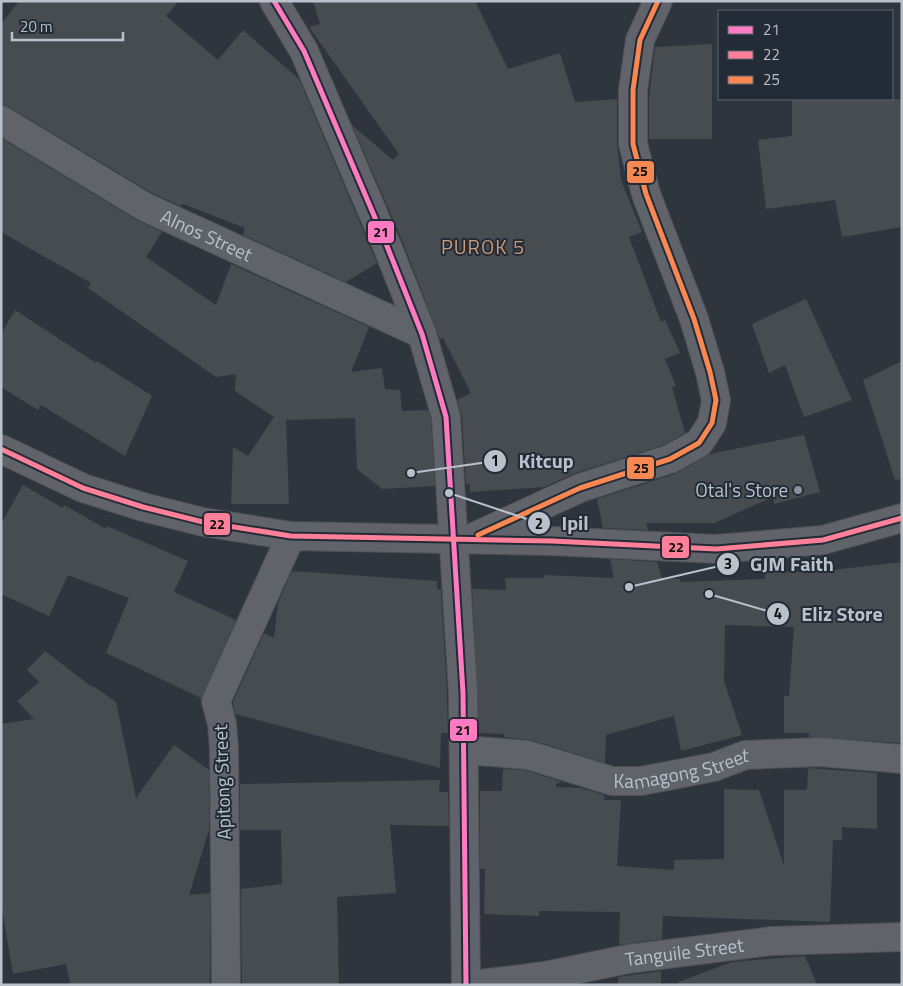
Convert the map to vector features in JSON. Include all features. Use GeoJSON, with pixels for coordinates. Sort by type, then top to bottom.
{"type":"FeatureCollection","features":[{"type":"Feature","properties":{"kind":"street"},"geometry":{"type":"LineString","coordinates":[[274,1],[304,51],[422,334],[446,417],[462,539],[466,985]]}},
{"type":"Feature","properties":{"kind":"street"},"geometry":{"type":"LineString","coordinates":[[462,539],[580,488],[670,459],[699,442],[712,423],[716,400],[710,372],[694,319],[646,194],[633,144],[632,90],[640,40],[658,1]]}},
{"type":"Feature","properties":{"kind":"street","name":"Alnos Street"},"geometry":{"type":"LineString","coordinates":[[1,120],[145,207],[422,334]]}},
{"type":"Feature","properties":{"kind":"street"},"geometry":{"type":"LineString","coordinates":[[1,449],[83,488],[143,507],[203,522],[290,536],[462,539],[716,549],[823,540],[902,518]]}},
{"type":"Feature","properties":{"kind":"street","name":"Apitong Street"},"geometry":{"type":"LineString","coordinates":[[226,985],[224,749],[222,724],[216,701],[290,536]]}},
{"type":"Feature","properties":{"kind":"street","name":"Kamagong Street"},"geometry":{"type":"LineString","coordinates":[[465,750],[528,755],[612,781],[640,781],[714,767],[745,755],[820,752],[902,758]]}},
{"type":"Feature","properties":{"kind":"street","name":"Tanguile Street"},"geometry":{"type":"LineString","coordinates":[[470,985],[545,976],[628,959],[772,941],[902,937]]}},
{"type":"Feature","properties":{"kind":"building"},"geometry":{"type":"Polygon","coordinates":[[[19,1],[179,1],[166,16],[218,60],[243,30],[299,79],[377,263],[346,282],[243,235],[245,228],[183,204],[181,206],[152,193],[1,104],[1,24],[19,1]]]}},
{"type":"Feature","properties":{"kind":"building"},"geometry":{"type":"Polygon","coordinates":[[[313,1],[475,1],[508,69],[560,53],[575,102],[617,99],[617,144],[621,180],[642,232],[629,237],[661,322],[665,320],[680,353],[665,359],[676,386],[672,387],[685,433],[664,445],[575,473],[544,487],[470,492],[470,484],[466,484],[462,416],[457,400],[471,393],[443,338],[440,339],[402,240],[352,125],[393,160],[399,154],[309,27],[320,24],[313,1]]]}},
{"type":"Feature","properties":{"kind":"building"},"geometry":{"type":"Polygon","coordinates":[[[712,44],[712,139],[649,139],[649,98],[655,47],[712,44]]]}},
{"type":"Feature","properties":{"kind":"building"},"geometry":{"type":"Polygon","coordinates":[[[902,99],[902,227],[842,237],[835,200],[766,209],[758,140],[792,136],[792,100],[902,99]]]}},
{"type":"Feature","properties":{"kind":"building"},"geometry":{"type":"Polygon","coordinates":[[[1,138],[137,220],[162,232],[146,257],[216,305],[231,264],[369,327],[351,372],[382,368],[385,389],[400,390],[402,411],[428,410],[431,420],[435,486],[382,489],[357,469],[355,418],[286,420],[289,504],[231,504],[233,447],[248,456],[274,417],[235,391],[236,374],[216,377],[88,288],[91,283],[1,232],[1,138]]]}},
{"type":"Feature","properties":{"kind":"building"},"geometry":{"type":"Polygon","coordinates":[[[806,299],[852,400],[804,417],[785,365],[769,373],[752,324],[806,299]]]}},
{"type":"Feature","properties":{"kind":"building"},"geometry":{"type":"Polygon","coordinates":[[[15,310],[96,363],[97,361],[152,396],[125,456],[41,405],[38,410],[1,387],[1,334],[15,310]]]}},
{"type":"Feature","properties":{"kind":"building"},"geometry":{"type":"Polygon","coordinates":[[[902,361],[902,479],[895,480],[863,380],[902,361]]]}},
{"type":"Feature","properties":{"kind":"building"},"geometry":{"type":"Polygon","coordinates":[[[804,435],[820,492],[774,504],[773,497],[714,523],[646,523],[648,530],[603,528],[597,499],[675,474],[710,454],[804,435]]]}},
{"type":"Feature","properties":{"kind":"building"},"geometry":{"type":"Polygon","coordinates":[[[23,485],[63,508],[64,505],[106,529],[107,526],[188,561],[174,592],[236,620],[201,698],[106,653],[129,598],[68,575],[49,616],[1,594],[1,524],[23,485]]]}},
{"type":"Feature","properties":{"kind":"building"},"geometry":{"type":"Polygon","coordinates":[[[610,559],[657,562],[662,578],[680,579],[680,582],[765,579],[765,572],[815,572],[902,562],[902,743],[809,737],[809,733],[784,733],[784,696],[789,696],[794,627],[725,625],[724,681],[742,735],[681,751],[674,716],[606,735],[605,763],[532,740],[504,737],[504,734],[479,733],[472,589],[506,590],[505,578],[545,578],[544,575],[614,578],[610,559]]]}},
{"type":"Feature","properties":{"kind":"building"},"geometry":{"type":"Polygon","coordinates":[[[292,571],[437,581],[437,589],[441,589],[448,733],[441,733],[440,768],[235,714],[233,702],[264,633],[274,638],[278,603],[292,571]]]}},
{"type":"Feature","properties":{"kind":"building"},"geometry":{"type":"Polygon","coordinates":[[[45,651],[92,687],[116,702],[136,798],[174,745],[209,770],[209,830],[189,895],[210,893],[210,985],[70,985],[66,964],[13,974],[1,903],[1,724],[34,719],[17,701],[39,682],[27,670],[45,651]]]}},
{"type":"Feature","properties":{"kind":"building"},"geometry":{"type":"Polygon","coordinates":[[[808,768],[877,773],[877,829],[842,827],[842,840],[833,840],[830,922],[663,916],[662,939],[619,945],[620,912],[539,911],[539,916],[484,914],[485,869],[480,869],[480,791],[502,791],[503,769],[525,770],[562,782],[556,784],[556,787],[581,788],[604,795],[604,800],[621,800],[617,866],[674,870],[674,860],[724,859],[724,789],[759,790],[784,866],[784,790],[807,790],[808,768]]]}},
{"type":"Feature","properties":{"kind":"building"},"geometry":{"type":"Polygon","coordinates":[[[440,780],[439,792],[448,792],[449,826],[390,825],[396,893],[337,897],[339,985],[242,985],[241,889],[282,884],[281,830],[240,830],[240,784],[440,780]]]}},
{"type":"Feature","properties":{"kind":"building"},"geometry":{"type":"Polygon","coordinates":[[[805,956],[817,985],[679,985],[678,982],[732,962],[805,956]]]}},
{"type":"Feature","properties":{"kind":"building"},"geometry":{"type":"Polygon","coordinates":[[[661,971],[661,985],[618,985],[618,977],[661,971]]]}},
{"type":"Feature","properties":{"kind":"transit line","name":"21"},"geometry":{"type":"LineString","coordinates":[[274,1],[304,51],[387,246],[422,334],[446,417],[463,693],[466,985]]}},
{"type":"Feature","properties":{"kind":"transit line","name":"25"},"geometry":{"type":"LineString","coordinates":[[478,535],[580,488],[670,459],[699,443],[712,423],[716,400],[710,372],[694,319],[646,194],[633,144],[633,90],[640,40],[658,1]]}},
{"type":"Feature","properties":{"kind":"transit line","name":"22"},"geometry":{"type":"LineString","coordinates":[[1,449],[83,488],[143,507],[203,522],[291,536],[552,541],[716,549],[823,540],[902,518]]}},
{"type":"Feature","properties":{"kind":"place","name":"Kitcup"},"geometry":{"type":"Point","coordinates":[411,473]}},
{"type":"Feature","properties":{"kind":"place","name":"Otal's Store"},"geometry":{"type":"Point","coordinates":[798,490]}},
{"type":"Feature","properties":{"kind":"place","name":"Ipil"},"geometry":{"type":"Point","coordinates":[449,493]}},
{"type":"Feature","properties":{"kind":"place","name":"GJM Faith"},"geometry":{"type":"Point","coordinates":[629,587]}},
{"type":"Feature","properties":{"kind":"place","name":"Eliz Store"},"geometry":{"type":"Point","coordinates":[709,594]}},
{"type":"Feature","properties":{"kind":"district","name":"PUROK 5"},"geometry":{"type":"Point","coordinates":[483,247]}}]}
